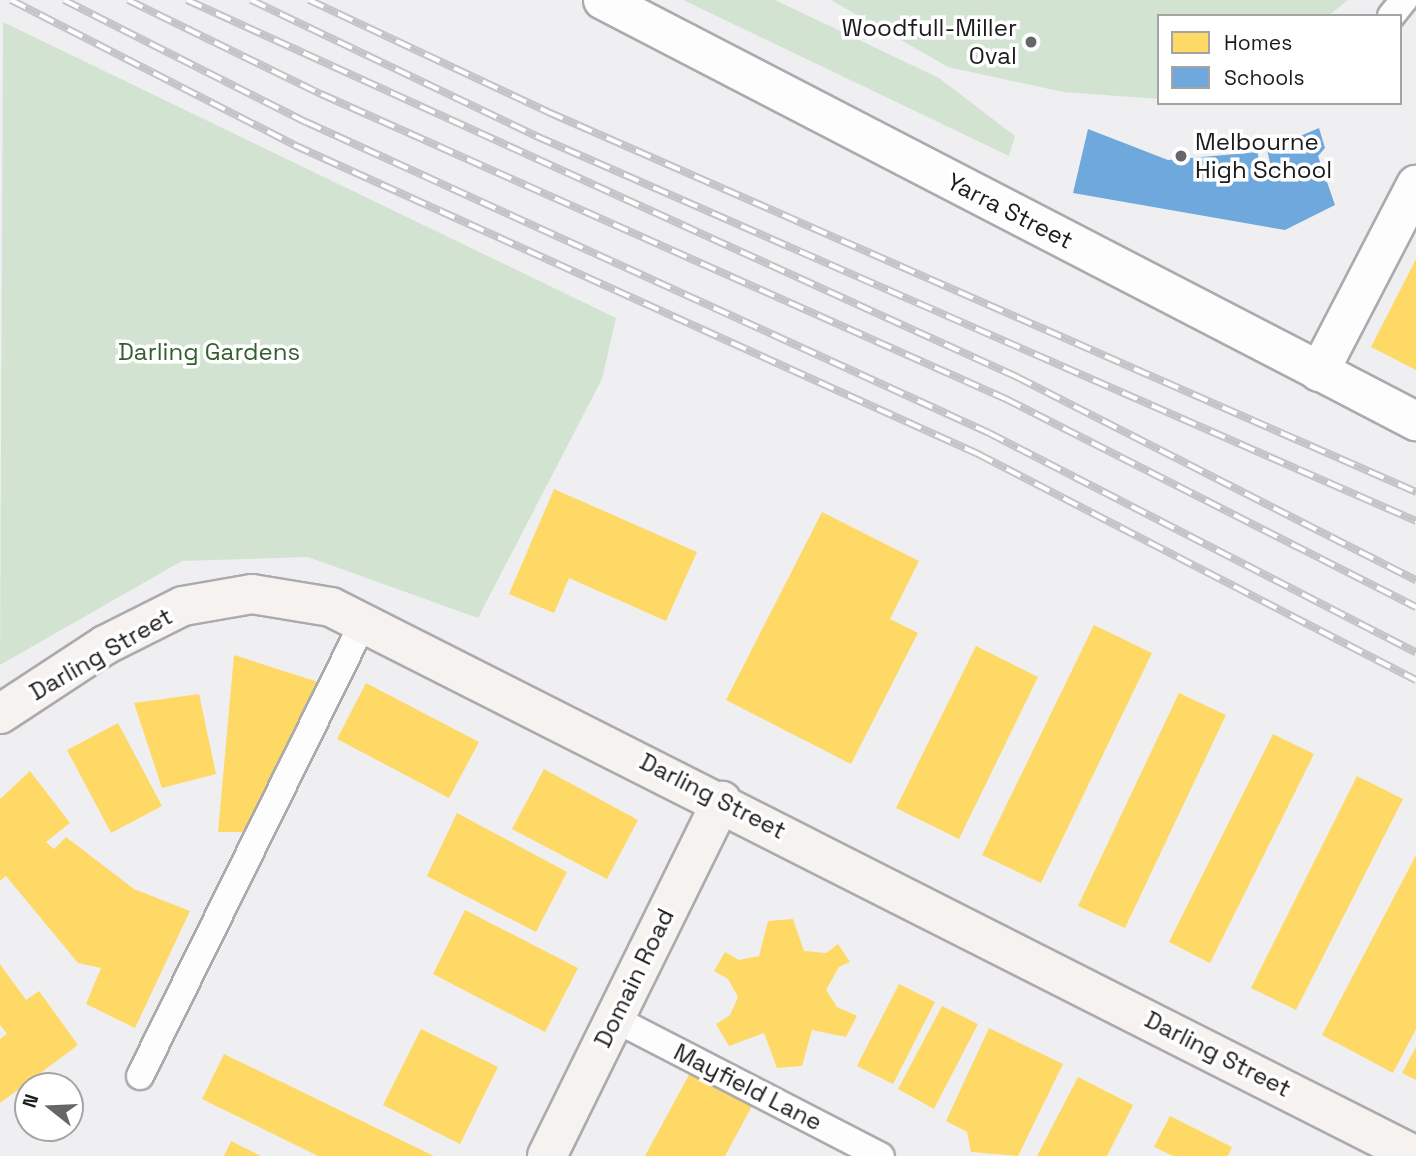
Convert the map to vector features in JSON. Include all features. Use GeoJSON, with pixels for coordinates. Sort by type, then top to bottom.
{"type":"FeatureCollection","features":[{"type":"Feature","properties":{"kind":"street","name":"Yarra Street"},"geometry":{"type":"LineString","coordinates":[[603,0],[1416,421]]}},
{"type":"Feature","properties":{"kind":"street"},"geometry":{"type":"LineString","coordinates":[[1319,372],[1416,185]]}},
{"type":"Feature","properties":{"kind":"street","name":"Darling Street"},"geometry":{"type":"LineString","coordinates":[[0,714],[105,645],[183,606],[252,594],[288,596],[364,621],[1416,1156]]}},
{"type":"Feature","properties":{"kind":"street","name":"Domain Road"},"geometry":{"type":"LineString","coordinates":[[547,1156],[722,801]]}},
{"type":"Feature","properties":{"kind":"lane"},"geometry":{"type":"LineString","coordinates":[[1393,14],[1404,0]]}},
{"type":"Feature","properties":{"kind":"lane"},"geometry":{"type":"LineString","coordinates":[[140,1076],[364,621]]}},
{"type":"Feature","properties":{"kind":"lane","name":"Mayfield Lane"},"geometry":{"type":"LineString","coordinates":[[614,1019],[881,1156]]}},
{"type":"Feature","properties":{"kind":"green space"},"geometry":{"type":"Polygon","coordinates":[[[683,0],[775,0],[939,78],[1015,136],[1009,156],[683,0]]]}},
{"type":"Feature","properties":{"kind":"green space","name":"Woodfull-Miller Oval"},"geometry":{"type":"Polygon","coordinates":[[[831,0],[1348,0],[1330,14],[1157,14],[1157,99],[1063,92],[948,67],[831,0]]]}},
{"type":"Feature","properties":{"kind":"green space","name":"Darling Gardens"},"geometry":{"type":"Polygon","coordinates":[[[3,22],[616,318],[602,379],[478,618],[308,557],[182,561],[0,665],[3,22]]]}},
{"type":"Feature","properties":{"kind":"building: Homes"},"geometry":{"type":"Polygon","coordinates":[[[1416,259],[1416,370],[1371,347],[1416,259]]]}},
{"type":"Feature","properties":{"kind":"building: Homes"},"geometry":{"type":"Polygon","coordinates":[[[554,489],[697,552],[666,621],[569,578],[554,613],[509,594],[554,489]]]}},
{"type":"Feature","properties":{"kind":"building: Homes"},"geometry":{"type":"Polygon","coordinates":[[[822,512],[919,561],[890,619],[918,633],[851,764],[726,700],[822,512]]]}},
{"type":"Feature","properties":{"kind":"building: Homes"},"geometry":{"type":"Polygon","coordinates":[[[1094,625],[1152,653],[1041,883],[982,855],[1094,625]]]}},
{"type":"Feature","properties":{"kind":"building: Homes"},"geometry":{"type":"Polygon","coordinates":[[[976,646],[1038,677],[959,839],[896,808],[976,646]]]}},
{"type":"Feature","properties":{"kind":"building: Homes"},"geometry":{"type":"Polygon","coordinates":[[[234,655],[321,683],[256,832],[218,832],[234,655]]]}},
{"type":"Feature","properties":{"kind":"building: Homes"},"geometry":{"type":"Polygon","coordinates":[[[366,683],[479,742],[449,798],[337,739],[366,683]]]}},
{"type":"Feature","properties":{"kind":"building: Homes"},"geometry":{"type":"Polygon","coordinates":[[[1179,693],[1226,715],[1125,928],[1078,906],[1179,693]]]}},
{"type":"Feature","properties":{"kind":"building: Homes"},"geometry":{"type":"Polygon","coordinates":[[[199,694],[216,774],[162,788],[134,703],[199,694]]]}},
{"type":"Feature","properties":{"kind":"building: Homes"},"geometry":{"type":"Polygon","coordinates":[[[118,723],[162,806],[111,833],[67,750],[118,723]]]}},
{"type":"Feature","properties":{"kind":"building: Homes"},"geometry":{"type":"Polygon","coordinates":[[[1273,734],[1314,754],[1210,963],[1169,942],[1273,734]]]}},
{"type":"Feature","properties":{"kind":"building: Homes"},"geometry":{"type":"Polygon","coordinates":[[[544,769],[638,820],[607,879],[512,829],[544,769]]]}},
{"type":"Feature","properties":{"kind":"building: Homes"},"geometry":{"type":"Polygon","coordinates":[[[30,771],[70,823],[46,842],[54,849],[66,837],[134,889],[190,911],[135,1028],[86,1004],[101,968],[78,963],[6,876],[0,881],[0,799],[30,771]]]}},
{"type":"Feature","properties":{"kind":"building: Homes"},"geometry":{"type":"Polygon","coordinates":[[[1357,776],[1403,799],[1296,1010],[1251,988],[1357,776]]]}},
{"type":"Feature","properties":{"kind":"building: Homes"},"geometry":{"type":"Polygon","coordinates":[[[457,813],[567,872],[536,932],[427,876],[457,813]]]}},
{"type":"Feature","properties":{"kind":"building: Homes"},"geometry":{"type":"Polygon","coordinates":[[[1416,855],[1416,1029],[1393,1073],[1322,1035],[1416,855]]]}},
{"type":"Feature","properties":{"kind":"building: Homes"},"geometry":{"type":"Polygon","coordinates":[[[465,910],[578,968],[545,1032],[433,974],[465,910]]]}},
{"type":"Feature","properties":{"kind":"building: Homes"},"geometry":{"type":"Polygon","coordinates":[[[793,919],[804,951],[826,953],[838,944],[850,962],[839,967],[826,990],[837,1007],[857,1016],[846,1037],[812,1030],[802,1066],[777,1068],[764,1033],[729,1046],[716,1024],[730,1015],[738,997],[728,979],[714,971],[725,952],[739,960],[759,956],[768,921],[793,919]]]}},
{"type":"Feature","properties":{"kind":"building: Homes"},"geometry":{"type":"Polygon","coordinates":[[[0,964],[26,1000],[39,991],[78,1045],[42,1072],[14,1072],[14,1093],[0,1103],[0,1039],[7,1034],[0,1025],[0,964]]]}},
{"type":"Feature","properties":{"kind":"building: Homes"},"geometry":{"type":"Polygon","coordinates":[[[899,984],[935,1002],[893,1084],[857,1066],[899,984]]]}},
{"type":"Feature","properties":{"kind":"building: Homes"},"geometry":{"type":"Polygon","coordinates":[[[942,1006],[978,1024],[934,1109],[898,1089],[942,1006]]]}},
{"type":"Feature","properties":{"kind":"building: Homes"},"geometry":{"type":"Polygon","coordinates":[[[989,1028],[1063,1064],[1018,1156],[971,1152],[967,1132],[946,1121],[989,1028]]]}},
{"type":"Feature","properties":{"kind":"building: Homes"},"geometry":{"type":"Polygon","coordinates":[[[421,1029],[498,1067],[460,1144],[383,1105],[421,1029]]]}},
{"type":"Feature","properties":{"kind":"building: Homes"},"geometry":{"type":"Polygon","coordinates":[[[1416,1047],[1416,1080],[1402,1073],[1416,1047]]]}},
{"type":"Feature","properties":{"kind":"building: Homes"},"geometry":{"type":"Polygon","coordinates":[[[224,1054],[434,1156],[318,1156],[202,1099],[224,1054]]]}},
{"type":"Feature","properties":{"kind":"building: Homes"},"geometry":{"type":"Polygon","coordinates":[[[690,1073],[752,1106],[725,1156],[645,1156],[690,1073]]]}},
{"type":"Feature","properties":{"kind":"building: Homes"},"geometry":{"type":"Polygon","coordinates":[[[1078,1077],[1133,1105],[1107,1156],[1037,1156],[1078,1077]]]}},
{"type":"Feature","properties":{"kind":"building: Homes"},"geometry":{"type":"Polygon","coordinates":[[[1170,1116],[1232,1147],[1228,1156],[1173,1156],[1154,1147],[1170,1116]]]}},
{"type":"Feature","properties":{"kind":"building: Homes"},"geometry":{"type":"Polygon","coordinates":[[[231,1141],[261,1156],[224,1156],[231,1141]]]}},
{"type":"Feature","properties":{"kind":"building: Schools"},"geometry":{"type":"Polygon","coordinates":[[[1319,128],[1325,148],[1318,156],[1335,205],[1285,230],[1073,193],[1088,129],[1168,160],[1258,152],[1259,179],[1273,175],[1267,150],[1319,128]]]}},
{"type":"Feature","properties":{"kind":"railway"},"geometry":{"type":"LineString","coordinates":[[11,0],[294,145],[978,454],[1416,680]]}},
{"type":"Feature","properties":{"kind":"railway"},"geometry":{"type":"LineString","coordinates":[[64,0],[306,122],[989,433],[1416,652]]}},
{"type":"Feature","properties":{"kind":"railway"},"geometry":{"type":"LineString","coordinates":[[128,0],[321,94],[1006,399],[1416,607]]}},
{"type":"Feature","properties":{"kind":"railway"},"geometry":{"type":"LineString","coordinates":[[187,0],[1017,377],[1416,580]]}},
{"type":"Feature","properties":{"kind":"railway"},"geometry":{"type":"LineString","coordinates":[[251,0],[536,136],[1416,521]]}},
{"type":"Feature","properties":{"kind":"railway"},"geometry":{"type":"LineString","coordinates":[[309,0],[548,112],[1416,492]]}},
{"type":"Feature","properties":{"kind":"place","name":"Woodfull-Miller Oval"},"geometry":{"type":"Point","coordinates":[1031,42]}},
{"type":"Feature","properties":{"kind":"place","name":"Melbourne High School"},"geometry":{"type":"Point","coordinates":[1181,156]}}]}
